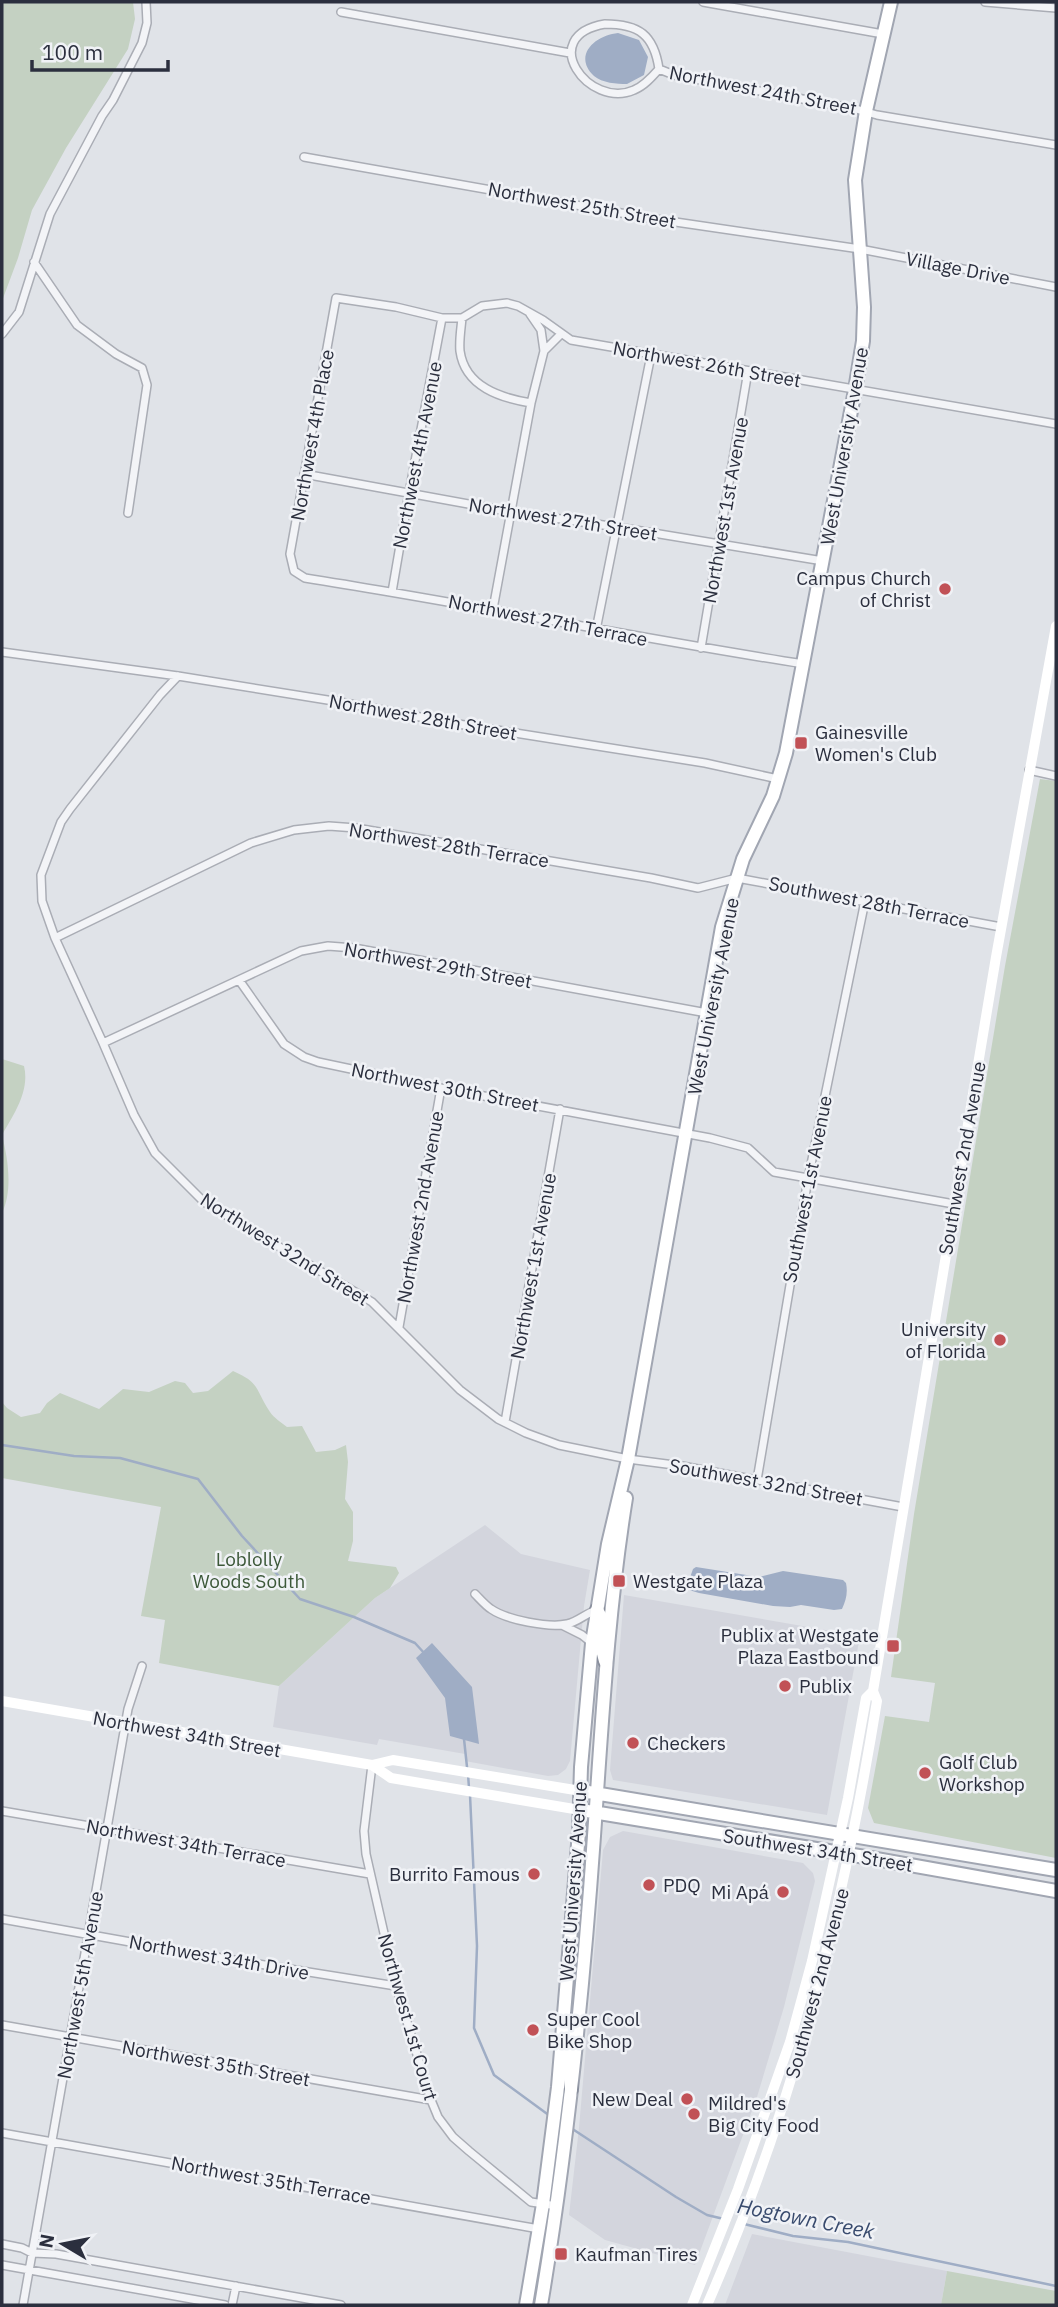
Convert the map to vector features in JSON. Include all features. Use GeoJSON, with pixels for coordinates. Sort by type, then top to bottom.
{"type":"FeatureCollection","features":[{"type":"Feature","properties":{"kind":"main road","name":"West University Avenue"},"geometry":{"type":"LineString","coordinates":[[541,2305],[550,2205],[550,2150],[568,2060],[570,2027],[568,2020],[563,2018],[592,1643],[597,1610],[614,1515],[628,1459],[722,927],[743,859],[773,796],[786,753],[855,390],[864,318],[855,180],[866,111],[891,2]]}},
{"type":"Feature","properties":{"kind":"main road","name":"Southwest 2nd Avenue"},"geometry":{"type":"LineString","coordinates":[[707,2305],[752,2195],[790,2087],[816,1995],[854,1836],[877,1701],[873,1691],[903,1507],[1056,626]]}},
{"type":"Feature","properties":{"kind":"main road","name":"West University Avenue"},"geometry":{"type":"LineString","coordinates":[[526,2305],[540,2229],[550,2205],[564,2152],[564,2088],[595,1813],[612,1586],[627,1493],[628,1459]]}},
{"type":"Feature","properties":{"kind":"main road"},"geometry":{"type":"LineString","coordinates":[[597,1610],[604,1622],[601,1646],[605,1661]]}},
{"type":"Feature","properties":{"kind":"main road","name":"Southwest 2nd Avenue"},"geometry":{"type":"LineString","coordinates":[[692,2305],[738,2189],[805,1992],[840,1834],[866,1698],[873,1691]]}},
{"type":"Feature","properties":{"kind":"main road","name":"Northwest 34th Street"},"geometry":{"type":"LineString","coordinates":[[2,1701],[372,1765],[393,1760],[580,1791]]}},
{"type":"Feature","properties":{"kind":"main road","name":"Northwest 34th Street"},"geometry":{"type":"LineString","coordinates":[[372,1765],[391,1778],[580,1810]]}},
{"type":"Feature","properties":{"kind":"main road","name":"Southwest 34th Street"},"geometry":{"type":"LineString","coordinates":[[580,1791],[1056,1871]]}},
{"type":"Feature","properties":{"kind":"main road","name":"Southwest 34th Street"},"geometry":{"type":"LineString","coordinates":[[580,1810],[1056,1891]]}},
{"type":"Feature","properties":{"kind":"main road"},"geometry":{"type":"LineString","coordinates":[[750,2154],[765,2158]]}},
{"type":"Feature","properties":{"kind":"street"},"geometry":{"type":"LineString","coordinates":[[2,334],[19,312],[50,214],[142,43],[147,23],[146,2]]}},
{"type":"Feature","properties":{"kind":"street"},"geometry":{"type":"LineString","coordinates":[[703,2],[883,34]]}},
{"type":"Feature","properties":{"kind":"street"},"geometry":{"type":"LineString","coordinates":[[985,2],[1056,8]]}},
{"type":"Feature","properties":{"kind":"street"},"geometry":{"type":"LineString","coordinates":[[341,12],[570,52]]}},
{"type":"Feature","properties":{"kind":"street","name":"Northwest 24th Street"},"geometry":{"type":"LineString","coordinates":[[617,24],[640,31],[649,39],[655,48],[659,69],[632,92],[609,91],[583,79],[572,63],[570,52],[586,29],[595,25],[617,24]]}},
{"type":"Feature","properties":{"kind":"street","name":"Northwest 24th Street"},"geometry":{"type":"LineString","coordinates":[[659,69],[674,75],[882,116],[1056,145]]}},
{"type":"Feature","properties":{"kind":"street","name":"Northwest 25th Street"},"geometry":{"type":"LineString","coordinates":[[304,157],[655,219],[860,249]]}},
{"type":"Feature","properties":{"kind":"street","name":"Village Drive"},"geometry":{"type":"LineString","coordinates":[[860,249],[1056,287]]}},
{"type":"Feature","properties":{"kind":"street"},"geometry":{"type":"LineString","coordinates":[[34,262],[77,325],[116,355],[142,368],[147,385],[128,513]]}},
{"type":"Feature","properties":{"kind":"street","name":"Northwest 26th Street"},"geometry":{"type":"LineString","coordinates":[[336,298],[397,307],[442,318],[462,318],[482,306],[507,303],[543,320],[571,340],[1056,424]]}},
{"type":"Feature","properties":{"kind":"street","name":"Northwest 4th Place"},"geometry":{"type":"LineString","coordinates":[[295,571],[290,555],[336,298]]}},
{"type":"Feature","properties":{"kind":"street"},"geometry":{"type":"LineString","coordinates":[[493,610],[531,403],[544,351],[541,330],[527,311]]}},
{"type":"Feature","properties":{"kind":"street","name":"Northwest 4th Avenue"},"geometry":{"type":"LineString","coordinates":[[392,592],[442,318]]}},
{"type":"Feature","properties":{"kind":"street"},"geometry":{"type":"LineString","coordinates":[[462,318],[460,352],[473,378],[500,397],[531,403]]}},
{"type":"Feature","properties":{"kind":"street"},"geometry":{"type":"LineString","coordinates":[[544,351],[561,334]]}},
{"type":"Feature","properties":{"kind":"street"},"geometry":{"type":"LineString","coordinates":[[596,630],[651,355]]}},
{"type":"Feature","properties":{"kind":"street","name":"Northwest 1st Avenue"},"geometry":{"type":"LineString","coordinates":[[701,648],[748,371]]}},
{"type":"Feature","properties":{"kind":"street","name":"Northwest 27th Street"},"geometry":{"type":"LineString","coordinates":[[304,474],[512,512],[823,562]]}},
{"type":"Feature","properties":{"kind":"street","name":"Northwest 27th Terrace"},"geometry":{"type":"LineString","coordinates":[[295,571],[304,578],[804,664]]}},
{"type":"Feature","properties":{"kind":"street","name":"Northwest 28th Street"},"geometry":{"type":"LineString","coordinates":[[2,652],[340,702],[705,763],[778,779]]}},
{"type":"Feature","properties":{"kind":"street","name":"Northwest 32nd Street"},"geometry":{"type":"LineString","coordinates":[[178,676],[160,695],[61,822],[41,875],[42,901],[55,938],[134,1115],[155,1153],[204,1202],[372,1301],[460,1390],[505,1422],[559,1445],[628,1459]]}},
{"type":"Feature","properties":{"kind":"street"},"geometry":{"type":"LineString","coordinates":[[1029,770],[1056,776]]}},
{"type":"Feature","properties":{"kind":"street","name":"Northwest 28th Terrace"},"geometry":{"type":"LineString","coordinates":[[55,938],[251,843],[294,830],[329,826],[356,828],[698,888],[737,878]]}},
{"type":"Feature","properties":{"kind":"street","name":"Southwest 28th Terrace"},"geometry":{"type":"LineString","coordinates":[[737,878],[1002,927]]}},
{"type":"Feature","properties":{"kind":"street","name":"Southwest 1st Avenue"},"geometry":{"type":"LineString","coordinates":[[757,1479],[808,1179],[865,901]]}},
{"type":"Feature","properties":{"kind":"street","name":"Northwest 29th Street"},"geometry":{"type":"LineString","coordinates":[[103,1043],[302,951],[328,946],[707,1013]]}},
{"type":"Feature","properties":{"kind":"street","name":"Northwest 30th Street"},"geometry":{"type":"LineString","coordinates":[[239,980],[284,1044],[304,1057],[318,1062],[441,1088],[687,1133],[748,1148],[774,1172],[954,1204]]}},
{"type":"Feature","properties":{"kind":"street","name":"Northwest 2nd Avenue"},"geometry":{"type":"LineString","coordinates":[[399,1327],[441,1088]]}},
{"type":"Feature","properties":{"kind":"street","name":"Northwest 1st Avenue"},"geometry":{"type":"LineString","coordinates":[[505,1422],[560,1109]]}},
{"type":"Feature","properties":{"kind":"street","name":"Southwest 32nd Street"},"geometry":{"type":"LineString","coordinates":[[628,1459],[757,1479],[903,1507]]}},
{"type":"Feature","properties":{"kind":"street"},"geometry":{"type":"LineString","coordinates":[[475,1594],[491,1609],[512,1618],[561,1625],[574,1622],[586,1613],[597,1610]]}},
{"type":"Feature","properties":{"kind":"street"},"geometry":{"type":"LineString","coordinates":[[561,1625],[592,1643]]}},
{"type":"Feature","properties":{"kind":"street","name":"Northwest 5th Avenue"},"geometry":{"type":"LineString","coordinates":[[23,2305],[126,1723],[134,1685],[142,1666]]}},
{"type":"Feature","properties":{"kind":"street","name":"Northwest 1st Court"},"geometry":{"type":"LineString","coordinates":[[372,1765],[364,1831],[370,1874],[396,1986],[431,2100],[453,2137],[531,2202],[550,2205]]}},
{"type":"Feature","properties":{"kind":"street","name":"Northwest 34th Terrace"},"geometry":{"type":"LineString","coordinates":[[2,1811],[370,1874]]}},
{"type":"Feature","properties":{"kind":"street","name":"Northwest 34th Drive"},"geometry":{"type":"LineString","coordinates":[[2,1919],[396,1986]]}},
{"type":"Feature","properties":{"kind":"street","name":"Northwest 35th Street"},"geometry":{"type":"LineString","coordinates":[[2,2025],[431,2100]]}},
{"type":"Feature","properties":{"kind":"street","name":"Northwest 35th Terrace"},"geometry":{"type":"LineString","coordinates":[[2,2133],[540,2229]]}},
{"type":"Feature","properties":{"kind":"street"},"geometry":{"type":"LineString","coordinates":[[2,2244],[32,2253],[56,2254],[341,2305]]}},
{"type":"Feature","properties":{"kind":"street"},"geometry":{"type":"LineString","coordinates":[[2,2265],[225,2305]]}},
{"type":"Feature","properties":{"kind":"street"},"geometry":{"type":"LineString","coordinates":[[232,2305],[236,2286]]}},
{"type":"Feature","properties":{"kind":"shaded area"},"geometry":{"type":"Polygon","coordinates":[[[485,1525],[521,1554],[590,1570],[584,1606],[570,1761],[566,1769],[558,1775],[548,1776],[465,1761],[465,1754],[379,1739],[377,1745],[273,1727],[279,1686],[375,1598],[485,1525]]]}},
{"type":"Feature","properties":{"kind":"shaded area"},"geometry":{"type":"Polygon","coordinates":[[[624,1595],[860,1636],[827,1815],[613,1780],[610,1770],[624,1595]]]}},
{"type":"Feature","properties":{"kind":"shaded area"},"geometry":{"type":"Polygon","coordinates":[[[623,1831],[803,1863],[813,1873],[815,1881],[784,2007],[757,2097],[695,2265],[605,2240],[569,2215],[603,1850],[610,1837],[623,1831]]]}},
{"type":"Feature","properties":{"kind":"shaded area"},"geometry":{"type":"Polygon","coordinates":[[[752,2234],[947,2271],[941,2305],[725,2305],[752,2234]]]}},
{"type":"Feature","properties":{"kind":"green space"},"geometry":{"type":"Polygon","coordinates":[[[2,2],[133,2],[135,19],[128,49],[66,148],[32,210],[2,301],[2,2]]]}},
{"type":"Feature","properties":{"kind":"green space","name":"University of Florida"},"geometry":{"type":"Polygon","coordinates":[[[1040,779],[1056,781],[1056,1858],[874,1823],[868,1808],[885,1716],[929,1722],[935,1683],[891,1677],[914,1514],[1005,966],[1040,779]]]}},
{"type":"Feature","properties":{"kind":"green space"},"geometry":{"type":"Polygon","coordinates":[[[2,1059],[24,1066],[25,1084],[20,1102],[2,1135],[2,1059]]]}},
{"type":"Feature","properties":{"kind":"green space"},"geometry":{"type":"Polygon","coordinates":[[[2,1135],[8,1164],[8,1185],[2,1213],[2,1135]]]}},
{"type":"Feature","properties":{"kind":"green space","name":"Loblolly Woods South"},"geometry":{"type":"Polygon","coordinates":[[[233,1371],[253,1383],[270,1412],[278,1420],[287,1427],[302,1426],[316,1452],[335,1450],[346,1445],[348,1462],[345,1499],[353,1512],[353,1541],[348,1561],[396,1567],[399,1573],[390,1588],[375,1598],[279,1686],[159,1663],[165,1620],[141,1616],[161,1507],[2,1478],[2,1402],[21,1417],[40,1413],[47,1403],[60,1393],[99,1409],[123,1389],[149,1392],[175,1381],[185,1383],[193,1393],[208,1391],[233,1371]]]}},
{"type":"Feature","properties":{"kind":"green space"},"geometry":{"type":"Polygon","coordinates":[[[947,2271],[1056,2291],[1056,2305],[941,2305],[947,2271]]]}},
{"type":"Feature","properties":{"kind":"water"},"geometry":{"type":"Polygon","coordinates":[[[618,33],[639,40],[648,57],[644,75],[627,84],[610,83],[597,78],[585,61],[586,54],[595,42],[618,33]]]}},
{"type":"Feature","properties":{"kind":"water"},"geometry":{"type":"Polygon","coordinates":[[[696,1567],[759,1577],[783,1571],[843,1580],[846,1583],[846,1596],[842,1609],[834,1610],[801,1605],[773,1606],[699,1593],[689,1590],[687,1586],[696,1567]]]}},
{"type":"Feature","properties":{"kind":"water"},"geometry":{"type":"Polygon","coordinates":[[[432,1643],[472,1687],[479,1744],[450,1736],[445,1698],[416,1658],[432,1643]]]}},
{"type":"Feature","properties":{"kind":"waterway"},"geometry":{"type":"LineString","coordinates":[[2,1445],[74,1456],[120,1458],[198,1479],[242,1536],[300,1599],[354,1617],[415,1643],[425,1654]]}},
{"type":"Feature","properties":{"kind":"waterway","name":"Hogtown Creek"},"geometry":{"type":"LineString","coordinates":[[464,1739],[467,1767]]}},
{"type":"Feature","properties":{"kind":"waterway","name":"Hogtown Creek"},"geometry":{"type":"LineString","coordinates":[[468,1774],[469,1788]]}},
{"type":"Feature","properties":{"kind":"waterway","name":"Hogtown Creek"},"geometry":{"type":"LineString","coordinates":[[470,1795],[477,1946],[474,2028],[494,2075],[550,2116]]}},
{"type":"Feature","properties":{"kind":"waterway","name":"Hogtown Creek"},"geometry":{"type":"LineString","coordinates":[[571,2128],[676,2197],[707,2215],[724,2219]]}},
{"type":"Feature","properties":{"kind":"waterway","name":"Hogtown Creek"},"geometry":{"type":"LineString","coordinates":[[744,2224],[793,2236],[848,2242],[1056,2286]]}},
{"type":"Feature","properties":{"kind":"place","name":"Campus Church of Christ"},"geometry":{"type":"Point","coordinates":[945,589]}},
{"type":"Feature","properties":{"kind":"place","name":"Gainesville Women's Club"},"geometry":{"type":"Point","coordinates":[801,743]}},
{"type":"Feature","properties":{"kind":"place","name":"University of Florida"},"geometry":{"type":"Point","coordinates":[1000,1340]}},
{"type":"Feature","properties":{"kind":"place","name":"Westgate Plaza"},"geometry":{"type":"Point","coordinates":[619,1581]}},
{"type":"Feature","properties":{"kind":"place","name":"Publix at Westgate Plaza Eastbound"},"geometry":{"type":"Point","coordinates":[893,1646]}},
{"type":"Feature","properties":{"kind":"place","name":"Publix"},"geometry":{"type":"Point","coordinates":[785,1686]}},
{"type":"Feature","properties":{"kind":"place","name":"Checkers"},"geometry":{"type":"Point","coordinates":[633,1743]}},
{"type":"Feature","properties":{"kind":"place","name":"Golf Club Workshop"},"geometry":{"type":"Point","coordinates":[925,1773]}},
{"type":"Feature","properties":{"kind":"place","name":"Burrito Famous"},"geometry":{"type":"Point","coordinates":[534,1874]}},
{"type":"Feature","properties":{"kind":"place","name":"PDQ"},"geometry":{"type":"Point","coordinates":[649,1885]}},
{"type":"Feature","properties":{"kind":"place","name":"Mi Apá"},"geometry":{"type":"Point","coordinates":[783,1892]}},
{"type":"Feature","properties":{"kind":"place","name":"Super Cool Bike Shop"},"geometry":{"type":"Point","coordinates":[533,2030]}},
{"type":"Feature","properties":{"kind":"place","name":"New Deal"},"geometry":{"type":"Point","coordinates":[687,2099]}},
{"type":"Feature","properties":{"kind":"place","name":"Mildred's Big City Food"},"geometry":{"type":"Point","coordinates":[694,2114]}},
{"type":"Feature","properties":{"kind":"place","name":"Kaufman Tires"},"geometry":{"type":"Point","coordinates":[561,2254]}}]}
